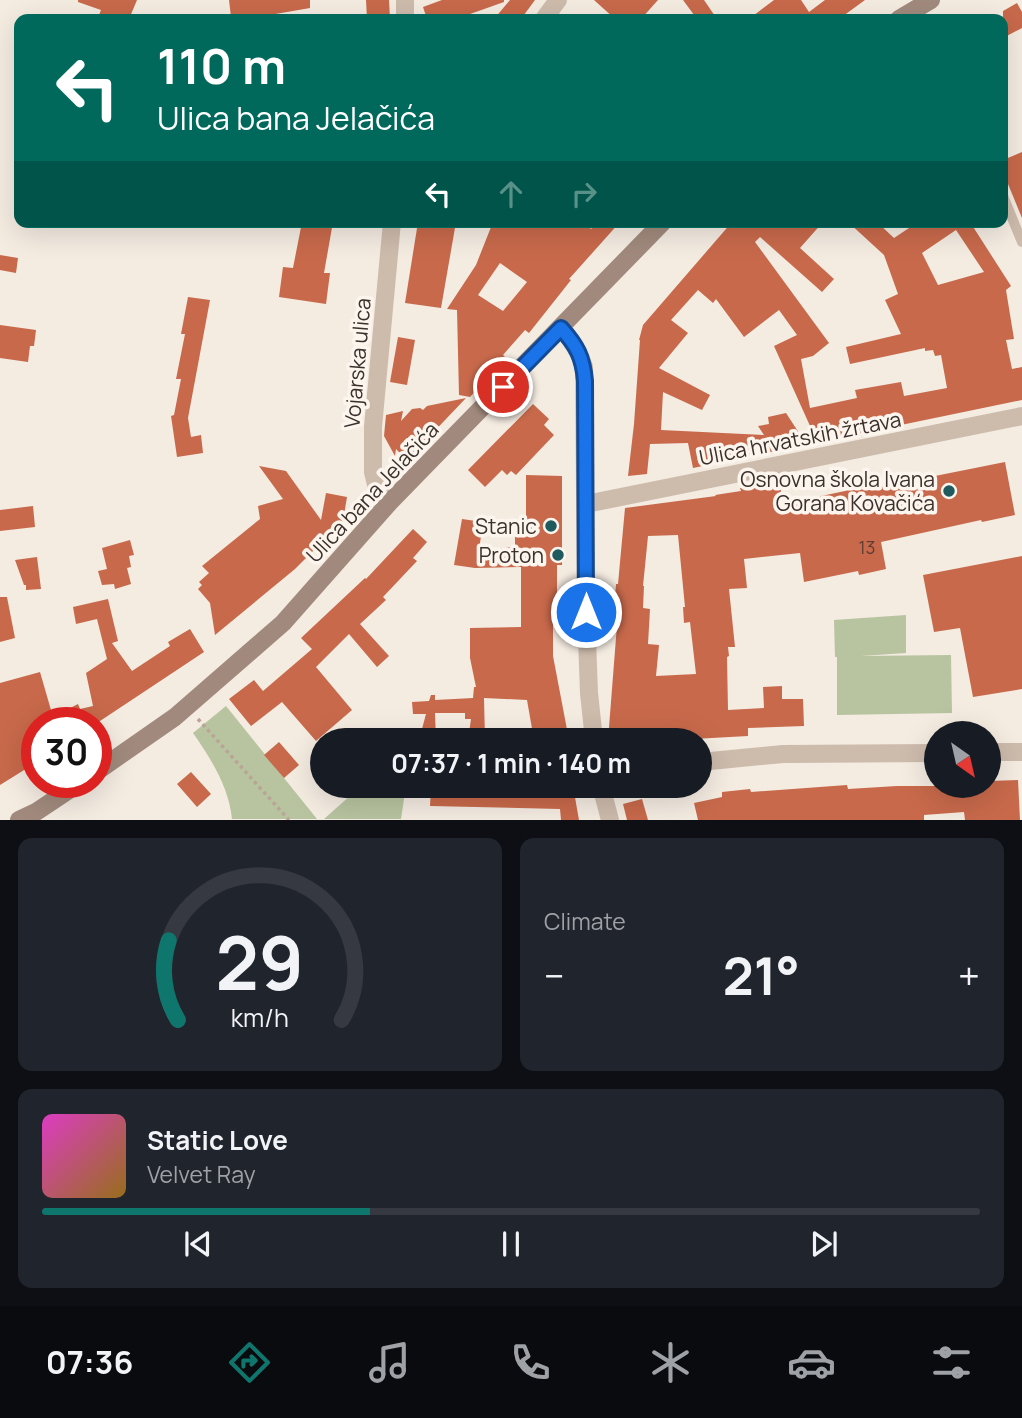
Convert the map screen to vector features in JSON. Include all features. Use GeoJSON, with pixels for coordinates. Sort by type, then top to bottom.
{"type":"FeatureCollection","features":[{"type":"Feature","properties":{"kind":"main road"},"geometry":{"type":"LineString","coordinates":[[908,14],[931,0]]}},
{"type":"Feature","properties":{"kind":"main road","name":"Ulica bana Jelačića"},"geometry":{"type":"LineString","coordinates":[[112,761],[187,707],[283,623],[389,503],[657,228]]}},
{"type":"Feature","properties":{"kind":"main road"},"geometry":{"type":"LineString","coordinates":[[19,820],[56,798]]}},
{"type":"Feature","properties":{"kind":"street","name":"Vojarska ulica"},"geometry":{"type":"LineString","coordinates":[[389,503],[377,489],[373,472],[373,427],[391,228]]}},
{"type":"Feature","properties":{"kind":"street"},"geometry":{"type":"LineString","coordinates":[[561,328],[580,352],[584,367],[586,612],[593,728]]}},
{"type":"Feature","properties":{"kind":"street","name":"Ulica hrvatskih žrtava"},"geometry":{"type":"LineString","coordinates":[[586,504],[1022,416]]}},
{"type":"Feature","properties":{"kind":"street"},"geometry":{"type":"LineString","coordinates":[[1001,752],[1022,752]]}},
{"type":"Feature","properties":{"kind":"street"},"geometry":{"type":"LineString","coordinates":[[712,761],[783,754],[924,753]]}},
{"type":"Feature","properties":{"kind":"street"},"geometry":{"type":"LineString","coordinates":[[604,798],[610,820]]}},
{"type":"Feature","properties":{"kind":"lane"},"geometry":{"type":"LineString","coordinates":[[1008,208],[1022,242]]}},
{"type":"Feature","properties":{"kind":"path"},"geometry":{"type":"LineString","coordinates":[[187,707],[289,820]]}},
{"type":"Feature","properties":{"kind":"green space"},"geometry":{"type":"Polygon","coordinates":[[[906,615],[906,653],[861,656],[951,655],[952,713],[837,715],[834,620],[906,615]]]}},
{"type":"Feature","properties":{"kind":"green space"},"geometry":{"type":"Polygon","coordinates":[[[226,706],[317,819],[232,819],[223,785],[193,733],[226,706]]]}},
{"type":"Feature","properties":{"kind":"green space"},"geometry":{"type":"Polygon","coordinates":[[[348,798],[404,798],[401,819],[324,819],[348,798]]]}},
{"type":"Feature","properties":{"kind":"building"},"geometry":{"type":"Polygon","coordinates":[[[137,0],[131,14],[99,14],[101,10],[78,2],[137,0]]]}},
{"type":"Feature","properties":{"kind":"building"},"geometry":{"type":"Polygon","coordinates":[[[229,0],[310,0],[310,8],[276,14],[231,14],[229,0]]]}},
{"type":"Feature","properties":{"kind":"building"},"geometry":{"type":"Polygon","coordinates":[[[366,0],[389,0],[390,14],[367,14],[366,0]]]}},
{"type":"Feature","properties":{"kind":"building"},"geometry":{"type":"Polygon","coordinates":[[[442,0],[504,0],[470,14],[425,14],[423,7],[442,0]]]}},
{"type":"Feature","properties":{"kind":"building"},"geometry":{"type":"Polygon","coordinates":[[[510,0],[535,0],[525,14],[498,14],[510,0]]]}},
{"type":"Feature","properties":{"kind":"building"},"geometry":{"type":"Polygon","coordinates":[[[594,0],[658,0],[645,14],[609,14],[594,0]]]}},
{"type":"Feature","properties":{"kind":"building"},"geometry":{"type":"Polygon","coordinates":[[[683,0],[704,0],[714,14],[693,14],[683,0]]]}},
{"type":"Feature","properties":{"kind":"building"},"geometry":{"type":"Polygon","coordinates":[[[774,0],[801,0],[809,12],[825,0],[865,0],[846,14],[756,14],[774,0]]]}},
{"type":"Feature","properties":{"kind":"building"},"geometry":{"type":"Polygon","coordinates":[[[1017,3],[1022,12],[1022,28],[1008,35],[1008,14],[1003,14],[1003,11],[1017,3]]]}},
{"type":"Feature","properties":{"kind":"building"},"geometry":{"type":"Polygon","coordinates":[[[1022,152],[1022,218],[1008,184],[1008,158],[1022,152]]]}},
{"type":"Feature","properties":{"kind":"building"},"geometry":{"type":"Polygon","coordinates":[[[301,228],[332,228],[324,273],[330,273],[326,304],[279,297],[283,267],[293,268],[301,228]]]}},
{"type":"Feature","properties":{"kind":"building"},"geometry":{"type":"Polygon","coordinates":[[[417,228],[455,228],[441,308],[405,303],[417,228]]]}},
{"type":"Feature","properties":{"kind":"building"},"geometry":{"type":"Polygon","coordinates":[[[491,228],[615,228],[569,279],[571,280],[529,333],[525,330],[503,355],[506,358],[470,397],[459,395],[457,310],[447,309],[476,265],[491,228]],[[500,263],[478,295],[503,311],[527,282],[500,263]]]}},
{"type":"Feature","properties":{"kind":"building"},"geometry":{"type":"Polygon","coordinates":[[[727,228],[818,228],[800,248],[834,279],[822,292],[760,237],[755,242],[829,343],[813,356],[801,359],[810,408],[857,398],[855,390],[901,382],[904,396],[947,388],[941,355],[935,356],[933,350],[925,351],[925,348],[850,364],[846,347],[901,334],[885,300],[898,294],[884,255],[855,228],[883,228],[894,238],[909,228],[974,228],[1011,286],[1006,290],[1014,339],[1006,340],[1012,369],[1022,367],[1022,400],[693,468],[688,443],[650,444],[647,474],[628,476],[639,340],[643,325],[727,228]],[[956,230],[922,253],[938,285],[984,272],[956,230]],[[698,290],[671,320],[688,333],[659,368],[710,395],[702,410],[663,392],[661,430],[764,435],[758,426],[769,424],[768,417],[786,413],[801,436],[815,437],[774,346],[797,335],[779,310],[744,337],[716,299],[713,303],[698,290]]]}},
{"type":"Feature","properties":{"kind":"building"},"geometry":{"type":"Polygon","coordinates":[[[0,255],[18,258],[16,273],[0,270],[0,255]]]}},
{"type":"Feature","properties":{"kind":"building"},"geometry":{"type":"Polygon","coordinates":[[[188,297],[210,300],[188,418],[191,437],[201,435],[203,453],[177,457],[171,416],[174,415],[181,379],[176,379],[185,334],[181,334],[188,297]]]}},
{"type":"Feature","properties":{"kind":"building"},"geometry":{"type":"Polygon","coordinates":[[[0,325],[36,330],[28,362],[0,358],[0,325]]]}},
{"type":"Feature","properties":{"kind":"building"},"geometry":{"type":"Polygon","coordinates":[[[398,337],[415,340],[407,385],[390,382],[398,337]]]}},
{"type":"Feature","properties":{"kind":"building"},"geometry":{"type":"Polygon","coordinates":[[[466,398],[407,460],[396,449],[395,456],[384,436],[386,415],[403,411],[401,421],[412,409],[423,410],[427,406],[466,398]]]}},
{"type":"Feature","properties":{"kind":"building"},"geometry":{"type":"Polygon","coordinates":[[[533,404],[549,419],[544,425],[554,435],[516,475],[511,471],[507,475],[502,470],[485,487],[468,470],[533,404]]]}},
{"type":"Feature","properties":{"kind":"building"},"geometry":{"type":"Polygon","coordinates":[[[1005,462],[1015,515],[881,542],[886,569],[859,575],[858,571],[804,582],[800,553],[744,559],[747,588],[729,589],[735,647],[728,647],[728,710],[764,708],[763,687],[782,686],[782,699],[803,699],[804,726],[748,728],[748,736],[712,738],[712,728],[609,728],[617,625],[613,625],[625,508],[716,496],[779,480],[783,504],[869,486],[870,489],[1005,462]],[[678,535],[648,536],[643,608],[650,609],[648,644],[659,645],[656,676],[696,674],[690,622],[684,623],[678,535]]]}},
{"type":"Feature","properties":{"kind":"building"},"geometry":{"type":"Polygon","coordinates":[[[259,466],[286,471],[321,520],[326,493],[347,497],[343,521],[295,569],[215,635],[210,603],[198,589],[202,585],[199,582],[209,573],[202,566],[260,519],[258,506],[283,499],[259,466]]]}},
{"type":"Feature","properties":{"kind":"building"},"geometry":{"type":"Polygon","coordinates":[[[526,475],[562,476],[562,565],[557,565],[553,656],[567,728],[532,728],[527,700],[484,698],[485,728],[470,728],[471,719],[465,719],[465,713],[435,713],[436,728],[422,728],[426,714],[413,714],[412,702],[429,701],[431,695],[435,695],[435,700],[473,698],[476,687],[470,658],[470,628],[521,627],[521,567],[475,568],[454,565],[462,519],[483,522],[479,550],[515,547],[515,532],[520,532],[520,520],[526,520],[526,475]]]}},
{"type":"Feature","properties":{"kind":"building"},"geometry":{"type":"Polygon","coordinates":[[[33,506],[35,527],[0,531],[0,510],[33,506]]]}},
{"type":"Feature","properties":{"kind":"building"},"geometry":{"type":"Polygon","coordinates":[[[413,529],[427,542],[413,558],[417,561],[383,597],[386,600],[360,624],[389,656],[377,667],[349,634],[316,667],[352,710],[331,728],[310,728],[310,734],[282,702],[251,726],[229,699],[254,680],[263,691],[312,649],[301,638],[366,579],[413,529]]]}},
{"type":"Feature","properties":{"kind":"building"},"geometry":{"type":"Polygon","coordinates":[[[130,540],[134,555],[129,556],[131,567],[127,568],[131,584],[115,589],[114,584],[102,585],[98,571],[107,569],[102,548],[130,540]]]}},
{"type":"Feature","properties":{"kind":"building"},"geometry":{"type":"Polygon","coordinates":[[[1022,556],[1022,689],[973,697],[960,628],[934,632],[923,575],[1022,556]]]}},
{"type":"Feature","properties":{"kind":"building"},"geometry":{"type":"Polygon","coordinates":[[[37,557],[41,589],[26,590],[15,560],[37,557]]]}},
{"type":"Feature","properties":{"kind":"building"},"geometry":{"type":"Polygon","coordinates":[[[0,597],[7,597],[15,638],[0,642],[0,597]]]}},
{"type":"Feature","properties":{"kind":"building"},"geometry":{"type":"Polygon","coordinates":[[[108,599],[118,641],[112,643],[132,671],[170,646],[168,642],[190,629],[204,652],[112,713],[112,707],[89,707],[93,706],[86,673],[107,659],[97,619],[76,624],[73,607],[108,599]]]}},
{"type":"Feature","properties":{"kind":"building"},"geometry":{"type":"Polygon","coordinates":[[[40,672],[50,707],[21,707],[21,772],[0,785],[0,683],[40,672]]]}},
{"type":"Feature","properties":{"kind":"building"},"geometry":{"type":"Polygon","coordinates":[[[279,742],[299,765],[284,778],[264,755],[279,742]]]}},
{"type":"Feature","properties":{"kind":"building"},"geometry":{"type":"Polygon","coordinates":[[[191,772],[211,794],[197,807],[177,784],[191,772]]]}},
{"type":"Feature","properties":{"kind":"building"},"geometry":{"type":"Polygon","coordinates":[[[1018,780],[1020,820],[965,820],[964,812],[924,815],[924,820],[698,820],[694,803],[722,797],[722,792],[847,785],[848,789],[924,786],[924,798],[1001,798],[1001,781],[1018,780]]]}},
{"type":"Feature","properties":{"kind":"building"},"geometry":{"type":"Polygon","coordinates":[[[430,798],[575,798],[579,820],[561,820],[560,809],[430,806],[430,798]]]}},
{"type":"Feature","properties":{"kind":"building"},"geometry":{"type":"Polygon","coordinates":[[[642,799],[648,820],[627,820],[623,804],[642,799]]]}},
{"type":"Feature","properties":{"kind":"place","name":"Osnovna škola Ivana Gorana Kovačića"},"geometry":{"type":"Point","coordinates":[949,491]}},
{"type":"Feature","properties":{"kind":"place","name":"Stanic"},"geometry":{"type":"Point","coordinates":[551,526]}},
{"type":"Feature","properties":{"kind":"place","name":"Proton"},"geometry":{"type":"Point","coordinates":[558,555]}},
{"type":"Feature","properties":{"kind":"route"},"geometry":{"type":"LineString","coordinates":[[503,387],[561,328],[580,352],[585,381],[586,612]]}}]}
